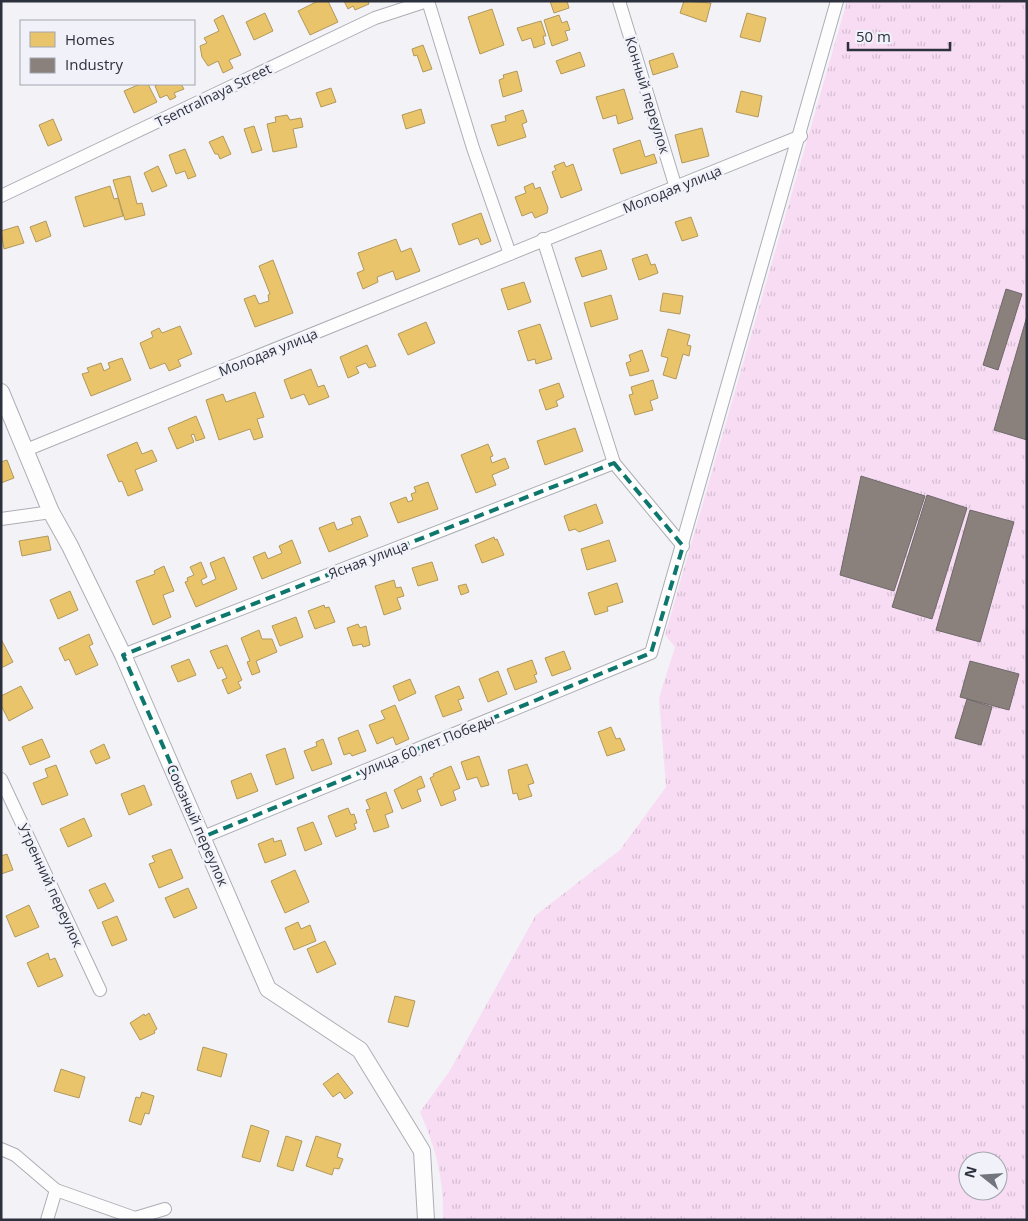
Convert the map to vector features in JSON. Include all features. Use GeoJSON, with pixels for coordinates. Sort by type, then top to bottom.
{"type":"FeatureCollection","features":[{"type":"Feature","properties":{"kind":"street","name":"Tsentralnaya Street"},"geometry":{"type":"LineString","coordinates":[[1,196],[375,18],[427,1]]}},
{"type":"Feature","properties":{"kind":"street"},"geometry":{"type":"LineString","coordinates":[[427,1],[510,254]]}},
{"type":"Feature","properties":{"kind":"street","name":"Конный переулок"},"geometry":{"type":"LineString","coordinates":[[619,1],[676,188]]}},
{"type":"Feature","properties":{"kind":"street"},"geometry":{"type":"LineString","coordinates":[[683,546],[838,1]]}},
{"type":"Feature","properties":{"kind":"street","name":"Молодая улица"},"geometry":{"type":"LineString","coordinates":[[26,450],[510,254],[542,239],[676,188],[801,136]]}},
{"type":"Feature","properties":{"kind":"street"},"geometry":{"type":"LineString","coordinates":[[542,239],[614,463],[683,546]]}},
{"type":"Feature","properties":{"kind":"street","name":"Союзный переулок"},"geometry":{"type":"LineString","coordinates":[[1,392],[51,512],[70,546],[123,656],[268,989],[360,1050],[422,1151],[426,1220]]}},
{"type":"Feature","properties":{"kind":"street","name":"Ясная улица"},"geometry":{"type":"LineString","coordinates":[[123,656],[614,463]]}},
{"type":"Feature","properties":{"kind":"street"},"geometry":{"type":"LineString","coordinates":[[1,519],[51,512]]}},
{"type":"Feature","properties":{"kind":"street","name":"улица 60 лет Победы"},"geometry":{"type":"LineString","coordinates":[[203,836],[651,653],[683,546]]}},
{"type":"Feature","properties":{"kind":"street","name":"Утренний переулок"},"geometry":{"type":"LineString","coordinates":[[1,780],[100,990]]}},
{"type":"Feature","properties":{"kind":"street"},"geometry":{"type":"LineString","coordinates":[[1,1149],[15,1155],[56,1190],[136,1218],[165,1209]]}},
{"type":"Feature","properties":{"kind":"street"},"geometry":{"type":"LineString","coordinates":[[47,1220],[56,1190]]}},
{"type":"Feature","properties":{"kind":"highlighted area"},"geometry":{"type":"Polygon","coordinates":[[[614,463],[683,546],[651,653],[203,837],[123,655],[614,463]]]}},
{"type":"Feature","properties":{"kind":"green space"},"geometry":{"type":"Polygon","coordinates":[[[847,1],[1027,1],[1027,1220],[443,1220],[442,1191],[438,1165],[420,1112],[449,1072],[536,915],[620,850],[666,787],[659,698],[675,647],[665,635],[847,1]]]}},
{"type":"Feature","properties":{"kind":"building: Homes"},"geometry":{"type":"Polygon","coordinates":[[[318,1],[328,1],[338,22],[310,35],[298,11],[318,1]]]}},
{"type":"Feature","properties":{"kind":"building: Homes"},"geometry":{"type":"Polygon","coordinates":[[[344,1],[368,1],[369,4],[355,10],[353,6],[348,9],[344,1]]]}},
{"type":"Feature","properties":{"kind":"building: Homes"},"geometry":{"type":"Polygon","coordinates":[[[550,1],[567,1],[569,8],[554,13],[550,1]]]}},
{"type":"Feature","properties":{"kind":"building: Homes"},"geometry":{"type":"Polygon","coordinates":[[[684,1],[711,3],[706,22],[680,13],[684,1]]]}},
{"type":"Feature","properties":{"kind":"building: Homes"},"geometry":{"type":"Polygon","coordinates":[[[492,9],[504,45],[480,54],[468,17],[492,9]]]}},
{"type":"Feature","properties":{"kind":"building: Homes"},"geometry":{"type":"Polygon","coordinates":[[[265,13],[273,31],[254,40],[246,22],[265,13]]]}},
{"type":"Feature","properties":{"kind":"building: Homes"},"geometry":{"type":"Polygon","coordinates":[[[747,13],[766,18],[760,42],[740,37],[747,13]]]}},
{"type":"Feature","properties":{"kind":"building: Homes"},"geometry":{"type":"Polygon","coordinates":[[[223,15],[241,55],[229,60],[233,68],[223,73],[218,61],[208,66],[202,57],[200,46],[207,43],[204,38],[219,31],[214,20],[223,15]]]}},
{"type":"Feature","properties":{"kind":"building: Homes"},"geometry":{"type":"Polygon","coordinates":[[[559,15],[562,23],[567,21],[570,30],[565,31],[568,40],[552,46],[544,20],[559,15]]]}},
{"type":"Feature","properties":{"kind":"building: Homes"},"geometry":{"type":"Polygon","coordinates":[[[541,21],[546,36],[543,36],[545,44],[534,48],[531,38],[522,41],[517,28],[541,21]]]}},
{"type":"Feature","properties":{"kind":"building: Homes"},"geometry":{"type":"Polygon","coordinates":[[[423,45],[432,69],[423,72],[417,55],[414,56],[412,49],[423,45]]]}},
{"type":"Feature","properties":{"kind":"building: Homes"},"geometry":{"type":"Polygon","coordinates":[[[580,52],[585,66],[561,74],[556,61],[580,52]]]}},
{"type":"Feature","properties":{"kind":"building: Homes"},"geometry":{"type":"Polygon","coordinates":[[[673,53],[678,67],[653,75],[649,61],[673,53]]]}},
{"type":"Feature","properties":{"kind":"building: Homes"},"geometry":{"type":"Polygon","coordinates":[[[517,71],[522,91],[503,97],[499,80],[504,78],[503,75],[517,71]]]}},
{"type":"Feature","properties":{"kind":"building: Homes"},"geometry":{"type":"Polygon","coordinates":[[[138,85],[148,85],[157,102],[134,113],[124,91],[138,85]]]}},
{"type":"Feature","properties":{"kind":"building: Homes"},"geometry":{"type":"Polygon","coordinates":[[[182,85],[184,89],[174,93],[176,97],[170,100],[167,95],[160,98],[155,86],[182,85]]]}},
{"type":"Feature","properties":{"kind":"building: Homes"},"geometry":{"type":"Polygon","coordinates":[[[331,88],[336,102],[321,107],[316,93],[331,88]]]}},
{"type":"Feature","properties":{"kind":"building: Homes"},"geometry":{"type":"Polygon","coordinates":[[[624,89],[633,119],[618,124],[616,115],[603,119],[596,97],[624,89]]]}},
{"type":"Feature","properties":{"kind":"building: Homes"},"geometry":{"type":"Polygon","coordinates":[[[741,91],[762,96],[758,117],[736,112],[741,91]]]}},
{"type":"Feature","properties":{"kind":"building: Homes"},"geometry":{"type":"Polygon","coordinates":[[[421,109],[425,123],[406,129],[402,115],[421,109]]]}},
{"type":"Feature","properties":{"kind":"building: Homes"},"geometry":{"type":"Polygon","coordinates":[[[523,110],[527,122],[522,124],[526,137],[498,146],[491,125],[506,121],[505,116],[523,110]]]}},
{"type":"Feature","properties":{"kind":"building: Homes"},"geometry":{"type":"Polygon","coordinates":[[[287,115],[290,120],[301,118],[303,127],[293,129],[297,147],[273,152],[267,124],[276,122],[275,117],[287,115]]]}},
{"type":"Feature","properties":{"kind":"building: Homes"},"geometry":{"type":"Polygon","coordinates":[[[53,119],[62,140],[48,146],[39,125],[53,119]]]}},
{"type":"Feature","properties":{"kind":"building: Homes"},"geometry":{"type":"Polygon","coordinates":[[[254,126],[262,150],[252,153],[244,129],[254,126]]]}},
{"type":"Feature","properties":{"kind":"building: Homes"},"geometry":{"type":"Polygon","coordinates":[[[702,128],[709,156],[682,163],[675,135],[702,128]]]}},
{"type":"Feature","properties":{"kind":"building: Homes"},"geometry":{"type":"Polygon","coordinates":[[[223,136],[231,154],[220,159],[209,142],[223,136]]]}},
{"type":"Feature","properties":{"kind":"building: Homes"},"geometry":{"type":"Polygon","coordinates":[[[640,140],[645,157],[654,154],[657,163],[621,174],[613,149],[640,140]]]}},
{"type":"Feature","properties":{"kind":"building: Homes"},"geometry":{"type":"Polygon","coordinates":[[[185,149],[196,176],[188,179],[185,171],[176,174],[169,155],[185,149]]]}},
{"type":"Feature","properties":{"kind":"building: Homes"},"geometry":{"type":"Polygon","coordinates":[[[564,162],[566,167],[573,164],[582,190],[561,198],[552,172],[556,170],[554,166],[564,162]]]}},
{"type":"Feature","properties":{"kind":"building: Homes"},"geometry":{"type":"Polygon","coordinates":[[[158,166],[167,186],[152,192],[144,173],[158,166]]]}},
{"type":"Feature","properties":{"kind":"building: Homes"},"geometry":{"type":"Polygon","coordinates":[[[130,176],[137,204],[142,203],[145,215],[125,220],[113,180],[130,176]]]}},
{"type":"Feature","properties":{"kind":"building: Homes"},"geometry":{"type":"Polygon","coordinates":[[[533,183],[535,189],[540,187],[548,208],[547,213],[535,218],[532,212],[522,216],[515,197],[526,193],[524,187],[533,183]]]}},
{"type":"Feature","properties":{"kind":"building: Homes"},"geometry":{"type":"Polygon","coordinates":[[[110,186],[114,199],[118,198],[123,216],[84,227],[75,197],[110,186]]]}},
{"type":"Feature","properties":{"kind":"building: Homes"},"geometry":{"type":"Polygon","coordinates":[[[481,213],[491,241],[481,245],[478,238],[459,245],[452,224],[481,213]]]}},
{"type":"Feature","properties":{"kind":"building: Homes"},"geometry":{"type":"Polygon","coordinates":[[[691,217],[698,236],[682,241],[675,222],[691,217]]]}},
{"type":"Feature","properties":{"kind":"building: Homes"},"geometry":{"type":"Polygon","coordinates":[[[46,221],[51,236],[36,242],[30,227],[46,221]]]}},
{"type":"Feature","properties":{"kind":"building: Homes"},"geometry":{"type":"Polygon","coordinates":[[[18,226],[24,243],[4,249],[1,231],[18,226]]]}},
{"type":"Feature","properties":{"kind":"building: Homes"},"geometry":{"type":"Polygon","coordinates":[[[396,239],[401,252],[411,248],[420,271],[396,280],[393,271],[377,277],[378,282],[363,289],[357,273],[364,270],[358,253],[396,239]]]}},
{"type":"Feature","properties":{"kind":"building: Homes"},"geometry":{"type":"Polygon","coordinates":[[[601,250],[607,269],[582,277],[575,258],[601,250]]]}},
{"type":"Feature","properties":{"kind":"building: Homes"},"geometry":{"type":"Polygon","coordinates":[[[647,254],[651,265],[655,264],[658,273],[639,280],[632,259],[647,254]]]}},
{"type":"Feature","properties":{"kind":"building: Homes"},"geometry":{"type":"Polygon","coordinates":[[[273,260],[293,313],[255,327],[244,299],[255,295],[259,304],[269,301],[268,295],[270,294],[259,266],[273,260]]]}},
{"type":"Feature","properties":{"kind":"building: Homes"},"geometry":{"type":"Polygon","coordinates":[[[524,282],[531,302],[508,310],[501,289],[524,282]]]}},
{"type":"Feature","properties":{"kind":"building: Homes"},"geometry":{"type":"Polygon","coordinates":[[[663,293],[683,296],[680,314],[660,311],[663,293]]]}},
{"type":"Feature","properties":{"kind":"building: Homes"},"geometry":{"type":"Polygon","coordinates":[[[611,295],[618,319],[591,327],[584,303],[611,295]]]}},
{"type":"Feature","properties":{"kind":"building: Homes"},"geometry":{"type":"Polygon","coordinates":[[[426,322],[435,343],[408,355],[398,334],[426,322]]]}},
{"type":"Feature","properties":{"kind":"building: Homes"},"geometry":{"type":"Polygon","coordinates":[[[540,324],[552,359],[536,364],[535,359],[528,361],[518,331],[540,324]]]}},
{"type":"Feature","properties":{"kind":"building: Homes"},"geometry":{"type":"Polygon","coordinates":[[[180,326],[192,354],[178,360],[181,366],[169,371],[165,363],[150,369],[140,343],[153,337],[151,332],[159,328],[162,333],[180,326]]]}},
{"type":"Feature","properties":{"kind":"building: Homes"},"geometry":{"type":"Polygon","coordinates":[[[668,329],[690,335],[687,345],[691,346],[689,356],[683,354],[676,379],[663,375],[668,358],[661,356],[668,329]]]}},
{"type":"Feature","properties":{"kind":"building: Homes"},"geometry":{"type":"Polygon","coordinates":[[[367,345],[376,366],[369,368],[366,363],[356,367],[359,373],[348,378],[340,357],[367,345]]]}},
{"type":"Feature","properties":{"kind":"building: Homes"},"geometry":{"type":"Polygon","coordinates":[[[642,350],[649,371],[630,376],[626,363],[631,361],[629,355],[642,350]]]}},
{"type":"Feature","properties":{"kind":"building: Homes"},"geometry":{"type":"Polygon","coordinates":[[[122,358],[131,380],[91,396],[82,374],[89,372],[87,368],[101,363],[104,371],[110,368],[108,363],[122,358]]]}},
{"type":"Feature","properties":{"kind":"building: Homes"},"geometry":{"type":"Polygon","coordinates":[[[311,369],[318,387],[324,385],[329,397],[309,405],[304,394],[291,399],[284,380],[311,369]]]}},
{"type":"Feature","properties":{"kind":"building: Homes"},"geometry":{"type":"Polygon","coordinates":[[[653,380],[658,398],[650,401],[653,410],[635,415],[629,395],[633,394],[631,387],[653,380]]]}},
{"type":"Feature","properties":{"kind":"building: Homes"},"geometry":{"type":"Polygon","coordinates":[[[559,383],[564,397],[556,401],[558,406],[546,410],[539,390],[559,383]]]}},
{"type":"Feature","properties":{"kind":"building: Homes"},"geometry":{"type":"Polygon","coordinates":[[[255,392],[264,417],[257,419],[263,437],[254,440],[250,429],[219,440],[206,400],[223,394],[226,402],[255,392]]]}},
{"type":"Feature","properties":{"kind":"building: Homes"},"geometry":{"type":"Polygon","coordinates":[[[196,416],[205,438],[196,441],[194,434],[191,435],[194,442],[177,449],[168,428],[196,416]]]}},
{"type":"Feature","properties":{"kind":"building: Homes"},"geometry":{"type":"Polygon","coordinates":[[[575,428],[583,451],[545,465],[537,441],[575,428]]]}},
{"type":"Feature","properties":{"kind":"building: Homes"},"geometry":{"type":"Polygon","coordinates":[[[137,442],[142,454],[152,450],[157,461],[135,470],[143,490],[128,496],[122,481],[119,482],[107,455],[137,442]]]}},
{"type":"Feature","properties":{"kind":"building: Homes"},"geometry":{"type":"Polygon","coordinates":[[[488,444],[493,456],[490,457],[492,463],[505,458],[509,468],[492,475],[496,485],[476,493],[461,455],[488,444]]]}},
{"type":"Feature","properties":{"kind":"building: Homes"},"geometry":{"type":"Polygon","coordinates":[[[7,460],[14,478],[1,483],[1,462],[7,460]]]}},
{"type":"Feature","properties":{"kind":"building: Homes"},"geometry":{"type":"Polygon","coordinates":[[[428,482],[438,509],[398,523],[390,503],[406,497],[408,502],[413,500],[411,494],[416,492],[414,487],[428,482]]]}},
{"type":"Feature","properties":{"kind":"building: Homes"},"geometry":{"type":"Polygon","coordinates":[[[596,504],[603,523],[579,532],[575,529],[569,531],[564,516],[596,504]]]}},
{"type":"Feature","properties":{"kind":"building: Homes"},"geometry":{"type":"Polygon","coordinates":[[[360,516],[368,536],[329,552],[319,528],[334,522],[337,530],[353,524],[351,519],[360,516]]]}},
{"type":"Feature","properties":{"kind":"building: Homes"},"geometry":{"type":"Polygon","coordinates":[[[48,536],[51,550],[22,556],[19,541],[48,536]]]}},
{"type":"Feature","properties":{"kind":"building: Homes"},"geometry":{"type":"Polygon","coordinates":[[[494,537],[495,540],[497,539],[504,555],[482,563],[475,545],[494,537]]]}},
{"type":"Feature","properties":{"kind":"building: Homes"},"geometry":{"type":"Polygon","coordinates":[[[292,540],[301,563],[262,579],[253,557],[265,552],[268,559],[282,553],[279,546],[292,540]]]}},
{"type":"Feature","properties":{"kind":"building: Homes"},"geometry":{"type":"Polygon","coordinates":[[[609,540],[616,561],[587,570],[581,549],[609,540]]]}},
{"type":"Feature","properties":{"kind":"building: Homes"},"geometry":{"type":"Polygon","coordinates":[[[224,557],[237,589],[196,607],[185,582],[188,581],[187,578],[194,575],[190,567],[201,562],[207,577],[201,580],[203,585],[216,579],[210,563],[224,557]]]}},
{"type":"Feature","properties":{"kind":"building: Homes"},"geometry":{"type":"Polygon","coordinates":[[[432,562],[438,580],[418,586],[412,568],[432,562]]]}},
{"type":"Feature","properties":{"kind":"building: Homes"},"geometry":{"type":"Polygon","coordinates":[[[164,566],[174,591],[163,595],[171,617],[153,625],[136,581],[155,574],[154,571],[164,566]]]}},
{"type":"Feature","properties":{"kind":"building: Homes"},"geometry":{"type":"Polygon","coordinates":[[[394,580],[396,588],[401,587],[404,596],[397,598],[401,609],[384,615],[375,586],[394,580]]]}},
{"type":"Feature","properties":{"kind":"building: Homes"},"geometry":{"type":"Polygon","coordinates":[[[617,583],[623,602],[607,607],[608,611],[595,615],[588,593],[617,583]]]}},
{"type":"Feature","properties":{"kind":"building: Homes"},"geometry":{"type":"Polygon","coordinates":[[[466,584],[469,592],[461,595],[458,586],[466,584]]]}},
{"type":"Feature","properties":{"kind":"building: Homes"},"geometry":{"type":"Polygon","coordinates":[[[70,591],[78,610],[58,619],[50,600],[70,591]]]}},
{"type":"Feature","properties":{"kind":"building: Homes"},"geometry":{"type":"Polygon","coordinates":[[[324,605],[325,608],[329,607],[335,622],[315,629],[308,611],[324,605]]]}},
{"type":"Feature","properties":{"kind":"building: Homes"},"geometry":{"type":"Polygon","coordinates":[[[296,617],[303,637],[280,646],[272,626],[296,617]]]}},
{"type":"Feature","properties":{"kind":"building: Homes"},"geometry":{"type":"Polygon","coordinates":[[[358,624],[360,628],[366,626],[370,645],[363,647],[362,644],[353,646],[347,628],[358,624]]]}},
{"type":"Feature","properties":{"kind":"building: Homes"},"geometry":{"type":"Polygon","coordinates":[[[259,630],[262,639],[272,639],[277,652],[256,661],[260,672],[252,675],[247,662],[250,661],[241,638],[259,630]]]}},
{"type":"Feature","properties":{"kind":"building: Homes"},"geometry":{"type":"Polygon","coordinates":[[[89,634],[93,644],[89,646],[98,665],[76,675],[69,659],[65,661],[59,648],[89,634]]]}},
{"type":"Feature","properties":{"kind":"building: Homes"},"geometry":{"type":"Polygon","coordinates":[[[1,639],[13,662],[1,668],[1,639]]]}},
{"type":"Feature","properties":{"kind":"building: Homes"},"geometry":{"type":"Polygon","coordinates":[[[227,645],[242,680],[238,682],[241,688],[228,694],[222,680],[227,678],[222,667],[218,669],[210,651],[227,645]]]}},
{"type":"Feature","properties":{"kind":"building: Homes"},"geometry":{"type":"Polygon","coordinates":[[[564,651],[571,669],[552,676],[545,658],[564,651]]]}},
{"type":"Feature","properties":{"kind":"building: Homes"},"geometry":{"type":"Polygon","coordinates":[[[189,659],[196,675],[178,682],[171,666],[189,659]]]}},
{"type":"Feature","properties":{"kind":"building: Homes"},"geometry":{"type":"Polygon","coordinates":[[[532,660],[537,674],[534,675],[537,682],[515,690],[507,669],[532,660]]]}},
{"type":"Feature","properties":{"kind":"building: Homes"},"geometry":{"type":"Polygon","coordinates":[[[498,671],[507,694],[488,702],[479,679],[498,671]]]}},
{"type":"Feature","properties":{"kind":"building: Homes"},"geometry":{"type":"Polygon","coordinates":[[[410,679],[416,693],[399,701],[393,686],[410,679]]]}},
{"type":"Feature","properties":{"kind":"building: Homes"},"geometry":{"type":"Polygon","coordinates":[[[21,686],[33,708],[9,721],[1,705],[1,696],[21,686]]]}},
{"type":"Feature","properties":{"kind":"building: Homes"},"geometry":{"type":"Polygon","coordinates":[[[459,686],[464,698],[458,700],[462,710],[443,717],[435,696],[459,686]]]}},
{"type":"Feature","properties":{"kind":"building: Homes"},"geometry":{"type":"Polygon","coordinates":[[[395,705],[409,739],[396,745],[393,737],[377,744],[369,725],[385,719],[381,711],[395,705]]]}},
{"type":"Feature","properties":{"kind":"building: Homes"},"geometry":{"type":"Polygon","coordinates":[[[611,727],[616,739],[620,738],[625,750],[607,756],[598,732],[611,727]]]}},
{"type":"Feature","properties":{"kind":"building: Homes"},"geometry":{"type":"Polygon","coordinates":[[[358,730],[366,751],[352,756],[350,753],[344,755],[338,738],[358,730]]]}},
{"type":"Feature","properties":{"kind":"building: Homes"},"geometry":{"type":"Polygon","coordinates":[[[42,739],[50,757],[30,765],[22,747],[42,739]]]}},
{"type":"Feature","properties":{"kind":"building: Homes"},"geometry":{"type":"Polygon","coordinates":[[[323,739],[332,764],[312,771],[304,751],[317,746],[316,742],[323,739]]]}},
{"type":"Feature","properties":{"kind":"building: Homes"},"geometry":{"type":"Polygon","coordinates":[[[104,744],[110,758],[96,764],[90,751],[104,744]]]}},
{"type":"Feature","properties":{"kind":"building: Homes"},"geometry":{"type":"Polygon","coordinates":[[[285,748],[294,778],[276,785],[266,755],[285,748]]]}},
{"type":"Feature","properties":{"kind":"building: Homes"},"geometry":{"type":"Polygon","coordinates":[[[479,756],[489,785],[481,787],[477,777],[467,780],[461,762],[479,756]]]}},
{"type":"Feature","properties":{"kind":"building: Homes"},"geometry":{"type":"Polygon","coordinates":[[[527,764],[534,783],[528,785],[532,796],[519,800],[517,793],[513,794],[508,770],[527,764]]]}},
{"type":"Feature","properties":{"kind":"building: Homes"},"geometry":{"type":"Polygon","coordinates":[[[56,765],[68,795],[42,805],[33,783],[48,777],[45,769],[56,765]]]}},
{"type":"Feature","properties":{"kind":"building: Homes"},"geometry":{"type":"Polygon","coordinates":[[[451,766],[460,788],[453,791],[456,800],[441,806],[430,778],[434,776],[433,774],[451,766]]]}},
{"type":"Feature","properties":{"kind":"building: Homes"},"geometry":{"type":"Polygon","coordinates":[[[251,773],[258,791],[237,799],[231,781],[251,773]]]}},
{"type":"Feature","properties":{"kind":"building: Homes"},"geometry":{"type":"Polygon","coordinates":[[[421,776],[425,787],[417,790],[421,801],[402,809],[394,790],[421,776]]]}},
{"type":"Feature","properties":{"kind":"building: Homes"},"geometry":{"type":"Polygon","coordinates":[[[144,785],[152,805],[129,815],[121,794],[144,785]]]}},
{"type":"Feature","properties":{"kind":"building: Homes"},"geometry":{"type":"Polygon","coordinates":[[[386,792],[393,812],[385,815],[389,827],[374,832],[366,810],[370,809],[366,800],[386,792]]]}},
{"type":"Feature","properties":{"kind":"building: Homes"},"geometry":{"type":"Polygon","coordinates":[[[348,808],[351,815],[354,814],[357,823],[354,824],[356,829],[336,837],[328,816],[348,808]]]}},
{"type":"Feature","properties":{"kind":"building: Homes"},"geometry":{"type":"Polygon","coordinates":[[[84,818],[92,836],[68,847],[60,829],[84,818]]]}},
{"type":"Feature","properties":{"kind":"building: Homes"},"geometry":{"type":"Polygon","coordinates":[[[313,822],[322,844],[305,851],[297,828],[313,822]]]}},
{"type":"Feature","properties":{"kind":"building: Homes"},"geometry":{"type":"Polygon","coordinates":[[[273,838],[274,842],[281,840],[286,855],[265,863],[258,844],[273,838]]]}},
{"type":"Feature","properties":{"kind":"building: Homes"},"geometry":{"type":"Polygon","coordinates":[[[171,849],[183,878],[159,888],[149,864],[155,862],[152,856],[171,849]]]}},
{"type":"Feature","properties":{"kind":"building: Homes"},"geometry":{"type":"Polygon","coordinates":[[[7,854],[13,870],[1,874],[1,856],[7,854]]]}},
{"type":"Feature","properties":{"kind":"building: Homes"},"geometry":{"type":"Polygon","coordinates":[[[295,870],[309,902],[285,913],[271,881],[295,870]]]}},
{"type":"Feature","properties":{"kind":"building: Homes"},"geometry":{"type":"Polygon","coordinates":[[[105,883],[114,901],[98,909],[89,890],[105,883]]]}},
{"type":"Feature","properties":{"kind":"building: Homes"},"geometry":{"type":"Polygon","coordinates":[[[188,888],[197,908],[174,918],[165,898],[188,888]]]}},
{"type":"Feature","properties":{"kind":"building: Homes"},"geometry":{"type":"Polygon","coordinates":[[[29,905],[39,927],[15,937],[6,916],[29,905]]]}},
{"type":"Feature","properties":{"kind":"building: Homes"},"geometry":{"type":"Polygon","coordinates":[[[117,916],[127,940],[112,946],[102,922],[117,916]]]}},
{"type":"Feature","properties":{"kind":"building: Homes"},"geometry":{"type":"Polygon","coordinates":[[[298,922],[301,929],[310,925],[316,941],[294,950],[285,928],[298,922]]]}},
{"type":"Feature","properties":{"kind":"building: Homes"},"geometry":{"type":"Polygon","coordinates":[[[325,941],[336,964],[317,973],[307,949],[325,941]]]}},
{"type":"Feature","properties":{"kind":"building: Homes"},"geometry":{"type":"Polygon","coordinates":[[[48,953],[50,960],[55,958],[63,976],[38,987],[27,963],[48,953]]]}},
{"type":"Feature","properties":{"kind":"building: Homes"},"geometry":{"type":"Polygon","coordinates":[[[395,996],[415,1001],[408,1027],[388,1022],[395,996]]]}},
{"type":"Feature","properties":{"kind":"building: Homes"},"geometry":{"type":"Polygon","coordinates":[[[149,1013],[157,1029],[154,1031],[155,1033],[140,1040],[130,1023],[149,1013]]]}},
{"type":"Feature","properties":{"kind":"building: Homes"},"geometry":{"type":"Polygon","coordinates":[[[203,1047],[227,1054],[221,1077],[197,1070],[203,1047]]]}},
{"type":"Feature","properties":{"kind":"building: Homes"},"geometry":{"type":"Polygon","coordinates":[[[61,1069],[85,1077],[79,1098],[54,1091],[61,1069]]]}},
{"type":"Feature","properties":{"kind":"building: Homes"},"geometry":{"type":"Polygon","coordinates":[[[338,1073],[353,1093],[345,1099],[340,1092],[333,1097],[323,1084],[338,1073]]]}},
{"type":"Feature","properties":{"kind":"building: Homes"},"geometry":{"type":"Polygon","coordinates":[[[142,1092],[154,1096],[149,1114],[145,1113],[141,1125],[129,1121],[136,1097],[140,1098],[142,1092]]]}},
{"type":"Feature","properties":{"kind":"building: Homes"},"geometry":{"type":"Polygon","coordinates":[[[251,1125],[269,1131],[260,1162],[242,1157],[251,1125]]]}},
{"type":"Feature","properties":{"kind":"building: Homes"},"geometry":{"type":"Polygon","coordinates":[[[286,1136],[302,1141],[293,1171],[277,1166],[286,1136]]]}},
{"type":"Feature","properties":{"kind":"building: Homes"},"geometry":{"type":"Polygon","coordinates":[[[316,1136],[341,1144],[337,1157],[343,1159],[339,1169],[334,1168],[332,1175],[306,1166],[316,1136]]]}},
{"type":"Feature","properties":{"kind":"building: Industry"},"geometry":{"type":"Polygon","coordinates":[[[1006,289],[1022,294],[998,370],[983,365],[1006,289]]]}},
{"type":"Feature","properties":{"kind":"building: Industry"},"geometry":{"type":"Polygon","coordinates":[[[1027,316],[1027,440],[994,430],[1027,316]]]}},
{"type":"Feature","properties":{"kind":"building: Industry"},"geometry":{"type":"Polygon","coordinates":[[[861,476],[925,496],[894,591],[840,575],[861,476]]]}},
{"type":"Feature","properties":{"kind":"building: Industry"},"geometry":{"type":"Polygon","coordinates":[[[927,495],[967,508],[932,619],[892,607],[927,495]]]}},
{"type":"Feature","properties":{"kind":"building: Industry"},"geometry":{"type":"Polygon","coordinates":[[[970,510],[1014,522],[980,642],[936,630],[970,510]]]}},
{"type":"Feature","properties":{"kind":"building: Industry"},"geometry":{"type":"Polygon","coordinates":[[[970,661],[1019,674],[1009,710],[960,697],[970,661]]]}},
{"type":"Feature","properties":{"kind":"building: Industry"},"geometry":{"type":"Polygon","coordinates":[[[967,699],[992,707],[981,745],[955,738],[967,699]]]}}]}
